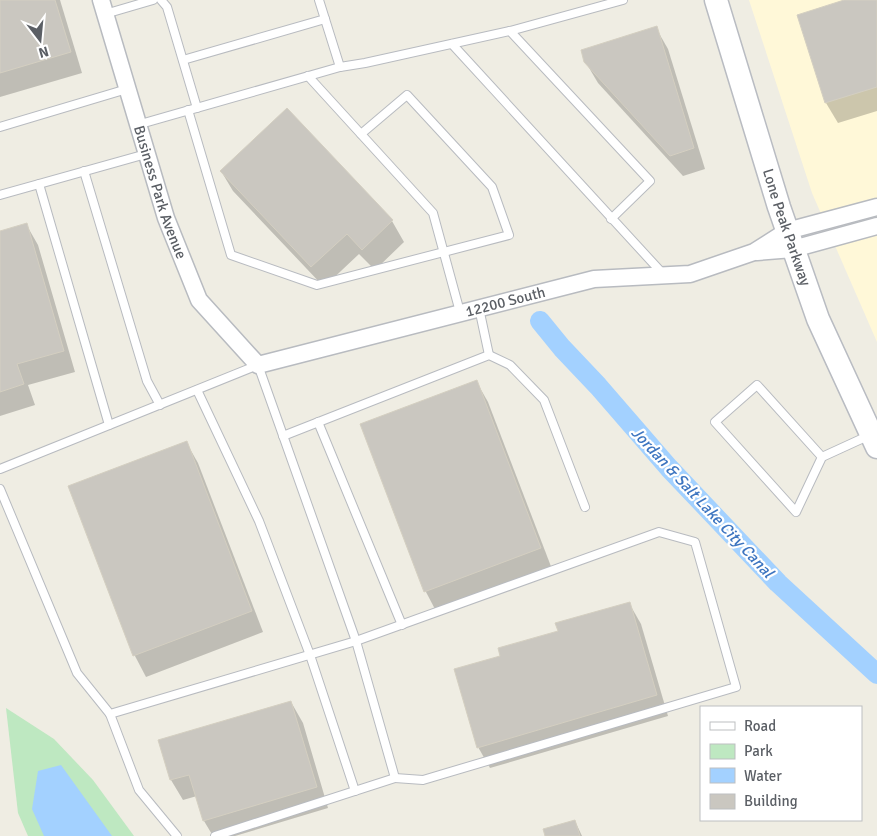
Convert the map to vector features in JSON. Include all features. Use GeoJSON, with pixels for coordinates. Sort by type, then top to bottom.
{"type":"FeatureCollection","features":[{"type":"Feature","properties":{"kind":"main road","name":"Lone Peak Parkway"},"geometry":{"type":"LineString","coordinates":[[716,0],[790,240],[818,319],[874,440]]}},
{"type":"Feature","properties":{"kind":"street","name":"Business Park Avenue"},"geometry":{"type":"LineString","coordinates":[[103,7],[166,218],[198,300],[258,365]]}},
{"type":"Feature","properties":{"kind":"street"},"geometry":{"type":"LineString","coordinates":[[790,240],[877,207]]}},
{"type":"Feature","properties":{"kind":"street"},"geometry":{"type":"LineString","coordinates":[[790,240],[877,226]]}},
{"type":"Feature","properties":{"kind":"street","name":"12200 South"},"geometry":{"type":"LineString","coordinates":[[258,365],[478,307],[594,279],[690,274],[790,240]]}},
{"type":"Feature","properties":{"kind":"lane"},"geometry":{"type":"LineString","coordinates":[[103,7],[153,0]]}},
{"type":"Feature","properties":{"kind":"lane"},"geometry":{"type":"LineString","coordinates":[[162,0],[167,7],[197,108]]}},
{"type":"Feature","properties":{"kind":"lane"},"geometry":{"type":"LineString","coordinates":[[320,0],[340,67]]}},
{"type":"Feature","properties":{"kind":"lane"},"geometry":{"type":"LineString","coordinates":[[137,125],[340,67],[365,64],[510,31],[623,0]]}},
{"type":"Feature","properties":{"kind":"lane"},"geometry":{"type":"LineString","coordinates":[[182,60],[325,19]]}},
{"type":"Feature","properties":{"kind":"lane"},"geometry":{"type":"LineString","coordinates":[[510,31],[650,181],[611,219]]}},
{"type":"Feature","properties":{"kind":"lane"},"geometry":{"type":"LineString","coordinates":[[452,44],[664,275]]}},
{"type":"Feature","properties":{"kind":"lane"},"geometry":{"type":"LineString","coordinates":[[308,76],[433,212],[460,312]]}},
{"type":"Feature","properties":{"kind":"lane"},"geometry":{"type":"LineString","coordinates":[[0,127],[127,89]]}},
{"type":"Feature","properties":{"kind":"lane"},"geometry":{"type":"LineString","coordinates":[[188,110],[232,255],[317,285],[509,235],[492,187],[407,95],[361,134]]}},
{"type":"Feature","properties":{"kind":"lane"},"geometry":{"type":"LineString","coordinates":[[0,195],[146,154]]}},
{"type":"Feature","properties":{"kind":"lane"},"geometry":{"type":"LineString","coordinates":[[84,171],[147,381],[160,405]]}},
{"type":"Feature","properties":{"kind":"lane"},"geometry":{"type":"LineString","coordinates":[[39,184],[109,425]]}},
{"type":"Feature","properties":{"kind":"lane"},"geometry":{"type":"LineString","coordinates":[[478,307],[489,355]]}},
{"type":"Feature","properties":{"kind":"lane"},"geometry":{"type":"LineString","coordinates":[[283,436],[489,355],[510,365],[544,400],[585,507]]}},
{"type":"Feature","properties":{"kind":"lane"},"geometry":{"type":"LineString","coordinates":[[0,469],[258,365],[356,641],[395,778]]}},
{"type":"Feature","properties":{"kind":"lane"},"geometry":{"type":"LineString","coordinates":[[822,456],[757,385],[715,422],[796,512],[822,456],[874,440]]}},
{"type":"Feature","properties":{"kind":"lane"},"geometry":{"type":"LineString","coordinates":[[197,390],[259,521],[310,654],[355,791]]}},
{"type":"Feature","properties":{"kind":"lane"},"geometry":{"type":"LineString","coordinates":[[318,422],[402,625]]}},
{"type":"Feature","properties":{"kind":"lane"},"geometry":{"type":"LineString","coordinates":[[0,489],[77,673],[110,714],[140,790],[176,836]]}},
{"type":"Feature","properties":{"kind":"lane"},"geometry":{"type":"LineString","coordinates":[[110,714],[356,641],[659,532],[695,542],[736,687],[423,780],[395,778],[215,836]]}},
{"type":"Feature","properties":{"kind":"shaded area"},"geometry":{"type":"Polygon","coordinates":[[[749,0],[877,0],[877,342],[812,193],[749,0]]]}},
{"type":"Feature","properties":{"kind":"green space"},"geometry":{"type":"Polygon","coordinates":[[[6,708],[54,739],[93,780],[134,836],[28,836],[18,813],[6,708]]]}},
{"type":"Feature","properties":{"kind":"water"},"geometry":{"type":"Polygon","coordinates":[[[61,765],[112,836],[44,836],[32,809],[38,771],[61,765]]]}},
{"type":"Feature","properties":{"kind":"building"},"geometry":{"type":"Polygon","coordinates":[[[0,0],[55,0],[71,52],[0,73],[0,0]]]}},
{"type":"Feature","properties":{"kind":"building"},"geometry":{"type":"Polygon","coordinates":[[[844,0],[877,0],[877,87],[825,103],[797,15],[844,0]]]}},
{"type":"Feature","properties":{"kind":"building"},"geometry":{"type":"Polygon","coordinates":[[[657,26],[694,148],[670,156],[584,62],[581,50],[657,26]]]}},
{"type":"Feature","properties":{"kind":"building"},"geometry":{"type":"Polygon","coordinates":[[[287,108],[393,220],[362,250],[347,234],[311,267],[220,171],[287,108]]]}},
{"type":"Feature","properties":{"kind":"building"},"geometry":{"type":"Polygon","coordinates":[[[27,223],[64,351],[17,364],[24,384],[0,392],[0,231],[27,223]]]}},
{"type":"Feature","properties":{"kind":"building"},"geometry":{"type":"Polygon","coordinates":[[[477,380],[541,548],[424,592],[360,424],[477,380]]]}},
{"type":"Feature","properties":{"kind":"building"},"geometry":{"type":"Polygon","coordinates":[[[187,441],[252,611],[133,656],[68,486],[187,441]]]}},
{"type":"Feature","properties":{"kind":"building"},"geometry":{"type":"Polygon","coordinates":[[[630,602],[657,695],[477,748],[454,669],[500,656],[498,648],[558,631],[555,623],[630,602]]]}},
{"type":"Feature","properties":{"kind":"building"},"geometry":{"type":"Polygon","coordinates":[[[291,701],[317,787],[203,821],[189,775],[170,780],[158,740],[291,701]]]}},
{"type":"Feature","properties":{"kind":"building"},"geometry":{"type":"Polygon","coordinates":[[[575,820],[580,836],[545,836],[543,829],[575,820]]]}},
{"type":"Feature","properties":{"kind":"waterway","name":"Jordan & Salt Lake City Canal"},"geometry":{"type":"LineString","coordinates":[[540,321],[669,468],[778,583],[877,674]]}}]}
